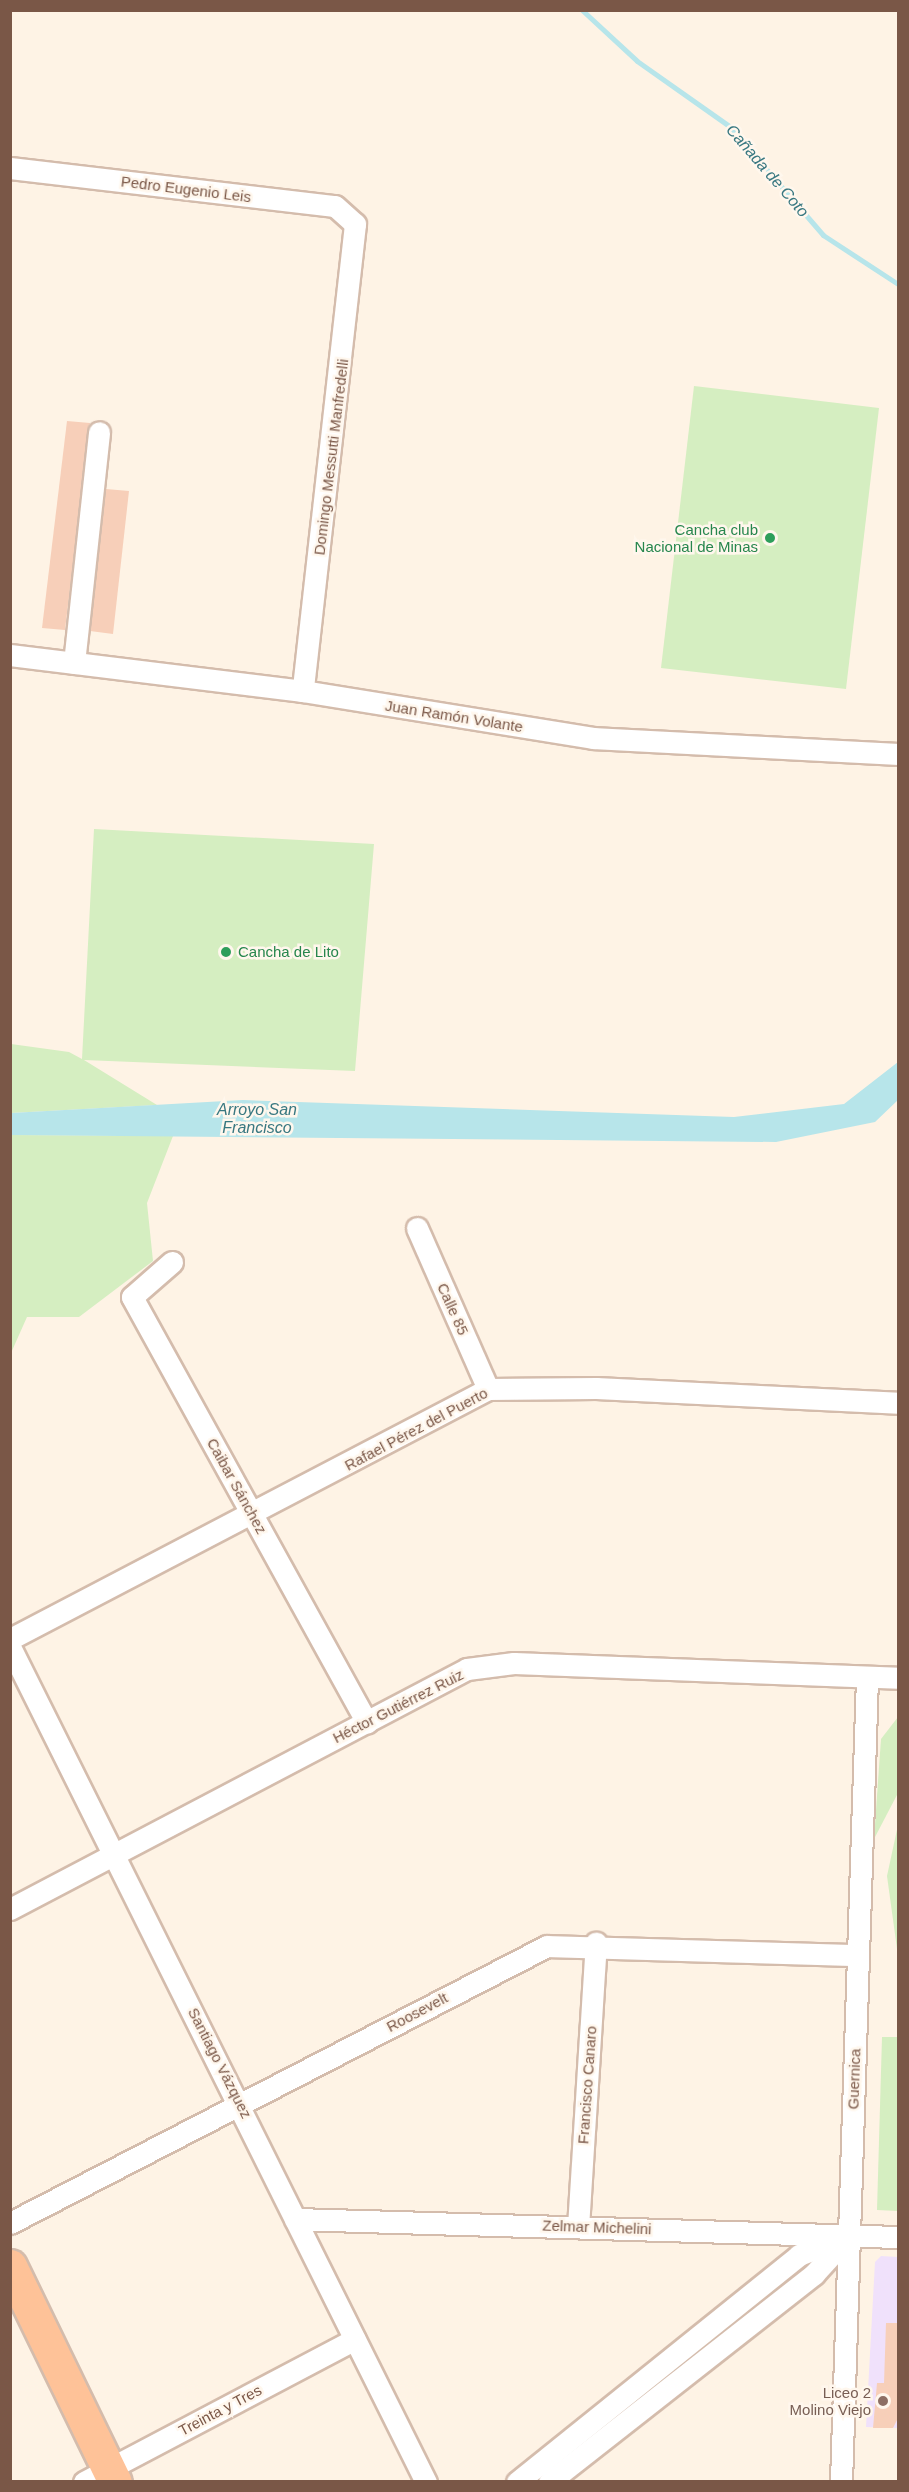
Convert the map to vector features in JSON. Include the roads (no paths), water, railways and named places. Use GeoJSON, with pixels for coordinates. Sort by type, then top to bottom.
{"type":"FeatureCollection","features":[{"type":"Feature","properties":{"kind":"highway"},"geometry":{"type":"LineString","coordinates":[[10,2266],[103,2477]]}},
{"type":"Feature","properties":{"kind":"street","name":"Pedro Eugenio Leis"},"geometry":{"type":"LineString","coordinates":[[10,168],[335,206],[355,224]]}},
{"type":"Feature","properties":{"kind":"street","name":"Domingo Messutti Manfredelli"},"geometry":{"type":"LineString","coordinates":[[303,691],[355,224]]}},
{"type":"Feature","properties":{"kind":"street"},"geometry":{"type":"LineString","coordinates":[[74,663],[99,432]]}},
{"type":"Feature","properties":{"kind":"street","name":"Juan Ramón Volante"},"geometry":{"type":"LineString","coordinates":[[10,655],[303,691],[593,738],[898,754]]}},
{"type":"Feature","properties":{"kind":"street","name":"Calle 85"},"geometry":{"type":"LineString","coordinates":[[417,1228],[488,1389]]}},
{"type":"Feature","properties":{"kind":"street","name":"Caibar Sánchez"},"geometry":{"type":"LineString","coordinates":[[172,1262],[132,1297],[367,1722]]}},
{"type":"Feature","properties":{"kind":"street","name":"Rafael Pérez del Puerto"},"geometry":{"type":"LineString","coordinates":[[10,1639],[253,1515],[488,1389],[596,1388],[898,1403]]}},
{"type":"Feature","properties":{"kind":"street","name":"Santiago Vázquez"},"geometry":{"type":"LineString","coordinates":[[10,1647],[242,2106],[426,2481]]}},
{"type":"Feature","properties":{"kind":"street","name":"Héctor Gutiérrez Ruiz"},"geometry":{"type":"LineString","coordinates":[[10,1909],[113,1853],[467,1670],[514,1662],[898,1678]]}},
{"type":"Feature","properties":{"kind":"street","name":"Guernica"},"geometry":{"type":"LineString","coordinates":[[842,2481],[867,1677]]}},
{"type":"Feature","properties":{"kind":"street","name":"Roosevelt"},"geometry":{"type":"LineString","coordinates":[[10,2223],[242,2106],[529,1953],[557,1944],[596,1943],[858,1955]]}},
{"type":"Feature","properties":{"kind":"street","name":"Francisco Canaro"},"geometry":{"type":"LineString","coordinates":[[578,2227],[596,1943]]}},
{"type":"Feature","properties":{"kind":"street","name":"Zelmar Michelini"},"geometry":{"type":"LineString","coordinates":[[295,2218],[898,2237]]}},
{"type":"Feature","properties":{"kind":"street"},"geometry":{"type":"LineString","coordinates":[[517,2481],[799,2255],[849,2235]]}},
{"type":"Feature","properties":{"kind":"street"},"geometry":{"type":"LineString","coordinates":[[549,2481],[814,2274],[849,2235]]}},
{"type":"Feature","properties":{"kind":"street","name":"Treinta y Tres"},"geometry":{"type":"LineString","coordinates":[[103,2477],[355,2339]]}},
{"type":"Feature","properties":{"kind":"street"},"geometry":{"type":"LineString","coordinates":[[674,2356],[689,2371]]}},
{"type":"Feature","properties":{"kind":"water","name":"Arroyo San Francisco"},"geometry":{"type":"Polygon","coordinates":[[[898,1062],[898,1100],[875,1122],[776,1142],[11,1135],[11,1113],[243,1100],[734,1117],[844,1104],[898,1062]]]}},
{"type":"Feature","properties":{"kind":"waterway","name":"Cañada de Coto"},"geometry":{"type":"LineString","coordinates":[[582,10],[637,61],[729,126],[823,235],[898,284]]}},
{"type":"Feature","properties":{"kind":"place","name":"Cancha club Nacional de Minas"},"geometry":{"type":"Point","coordinates":[770,538]}},
{"type":"Feature","properties":{"kind":"place","name":"Cancha de Lito"},"geometry":{"type":"Point","coordinates":[226,952]}},
{"type":"Feature","properties":{"kind":"place","name":"Liceo 2 Molino Viejo"},"geometry":{"type":"Point","coordinates":[883,2401]}}]}
